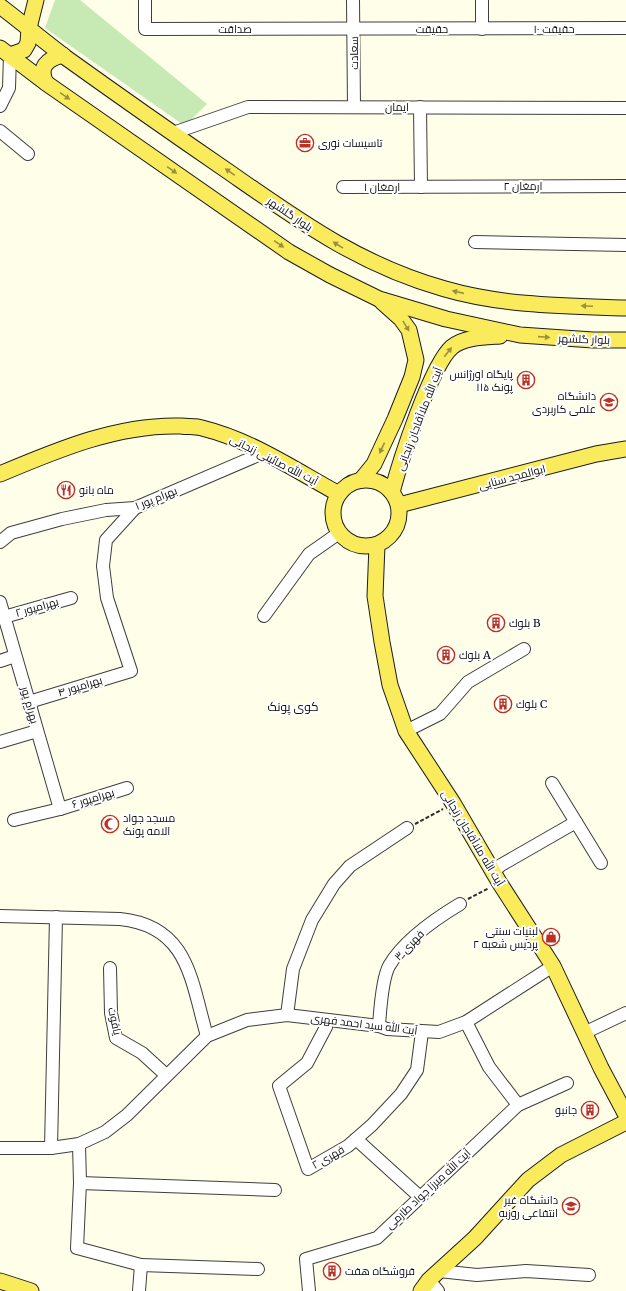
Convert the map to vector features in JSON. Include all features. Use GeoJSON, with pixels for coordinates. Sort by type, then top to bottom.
{"type":"FeatureCollection","features":[{"type":"Feature","properties":{"kind":"main road"},"geometry":{"type":"LineString","coordinates":[[5,52],[24,50],[30,38],[29,28],[36,0]]}},
{"type":"Feature","properties":{"kind":"main road","name":"بلوار گلشهر"},"geometry":{"type":"LineString","coordinates":[[0,6],[63,55],[305,225],[346,250],[377,266],[444,289],[488,299],[536,305],[626,308]]}},
{"type":"Feature","properties":{"kind":"main road","name":"بلوار گلشهر"},"geometry":{"type":"LineString","coordinates":[[5,52],[46,83],[289,252],[330,275],[379,299],[446,320],[520,335],[593,340],[626,340]]}},
{"type":"Feature","properties":{"kind":"main road"},"geometry":{"type":"LineString","coordinates":[[46,83],[43,77],[43,68],[48,60],[63,55]]}},
{"type":"Feature","properties":{"kind":"main road","name":"آیت الله ملاآقاجان زنجانی"},"geometry":{"type":"LineString","coordinates":[[361,480],[374,464],[395,419],[412,378],[416,360],[409,330],[402,319],[379,299]]}},
{"type":"Feature","properties":{"kind":"main road","name":"آیت الله ملاآقاجان زنجانی"},"geometry":{"type":"LineString","coordinates":[[395,498],[397,472],[433,377],[451,348],[466,341],[484,337],[520,335]]}},
{"type":"Feature","properties":{"kind":"main road","name":"آیت الله صائینی زنجانی"},"geometry":{"type":"LineString","coordinates":[[0,474],[72,446],[115,433],[160,426],[201,427],[239,440],[339,494]]}},
{"type":"Feature","properties":{"kind":"main road","name":"ابوالمجد سنایی"},"geometry":{"type":"LineString","coordinates":[[395,498],[596,454],[626,449]]}},
{"type":"Feature","properties":{"kind":"main road"},"geometry":{"type":"LineString","coordinates":[[361,480],[378,482],[395,498],[400,513],[396,529],[385,541],[377,545],[363,547],[350,543],[339,533],[333,518],[335,501],[339,494],[345,487],[361,480]]}},
{"type":"Feature","properties":{"kind":"main road","name":"آیت الله ملاآقاجان زنجانی"},"geometry":{"type":"LineString","coordinates":[[377,545],[375,596],[382,642],[390,685],[406,731],[453,803],[496,877],[553,966],[584,1034],[626,1115]]}},
{"type":"Feature","properties":{"kind":"main road"},"geometry":{"type":"LineString","coordinates":[[411,1291],[431,1284],[528,1180],[561,1155],[626,1122]]}},
{"type":"Feature","properties":{"kind":"main road"},"geometry":{"type":"LineString","coordinates":[[0,1272],[27,1289]]}},
{"type":"Feature","properties":{"kind":"main road"},"geometry":{"type":"LineString","coordinates":[[0,1281],[27,1289]]}},
{"type":"Feature","properties":{"kind":"street","name":"صداقت"},"geometry":{"type":"LineString","coordinates":[[145,0],[145,29],[353,29]]}},
{"type":"Feature","properties":{"kind":"street","name":"سعادت"},"geometry":{"type":"LineString","coordinates":[[353,0],[354,107]]}},
{"type":"Feature","properties":{"kind":"street"},"geometry":{"type":"LineString","coordinates":[[482,0],[482,29]]}},
{"type":"Feature","properties":{"kind":"street","name":"حقیقت ۱۰"},"geometry":{"type":"LineString","coordinates":[[482,29],[626,28]]}},
{"type":"Feature","properties":{"kind":"street","name":"حقیقت"},"geometry":{"type":"LineString","coordinates":[[353,29],[482,29]]}},
{"type":"Feature","properties":{"kind":"street"},"geometry":{"type":"LineString","coordinates":[[0,106],[9,88],[5,52]]}},
{"type":"Feature","properties":{"kind":"street","name":"ایمان"},"geometry":{"type":"LineString","coordinates":[[173,133],[248,107],[626,108]]}},
{"type":"Feature","properties":{"kind":"street"},"geometry":{"type":"LineString","coordinates":[[420,107],[421,187]]}},
{"type":"Feature","properties":{"kind":"street"},"geometry":{"type":"LineString","coordinates":[[0,131],[28,154]]}},
{"type":"Feature","properties":{"kind":"street","name":"ارمغان ۲"},"geometry":{"type":"LineString","coordinates":[[421,187],[626,186]]}},
{"type":"Feature","properties":{"kind":"street","name":"ارمغان ۱"},"geometry":{"type":"LineString","coordinates":[[342,187],[421,187]]}},
{"type":"Feature","properties":{"kind":"street"},"geometry":{"type":"LineString","coordinates":[[475,242],[626,245]]}},
{"type":"Feature","properties":{"kind":"street","name":"بهرام پور ۱"},"geometry":{"type":"LineString","coordinates":[[0,542],[11,533],[62,519],[106,510],[135,508],[263,453]]}},
{"type":"Feature","properties":{"kind":"street","name":"بهرامپور ۴"},"geometry":{"type":"LineString","coordinates":[[29,702],[131,671],[107,598],[103,566],[106,540],[135,508]]}},
{"type":"Feature","properties":{"kind":"street"},"geometry":{"type":"LineString","coordinates":[[264,616],[309,554],[339,533]]}},
{"type":"Feature","properties":{"kind":"street","name":"بهرامپور ۲"},"geometry":{"type":"LineString","coordinates":[[4,617],[71,598]]}},
{"type":"Feature","properties":{"kind":"street","name":"بهرام پور"},"geometry":{"type":"LineString","coordinates":[[0,602],[60,808]]}},
{"type":"Feature","properties":{"kind":"street"},"geometry":{"type":"LineString","coordinates":[[406,731],[440,714],[468,682],[524,649]]}},
{"type":"Feature","properties":{"kind":"street"},"geometry":{"type":"LineString","coordinates":[[0,661],[15,656]]}},
{"type":"Feature","properties":{"kind":"street"},"geometry":{"type":"LineString","coordinates":[[0,742],[37,731]]}},
{"type":"Feature","properties":{"kind":"street"},"geometry":{"type":"LineString","coordinates":[[552,783],[601,863]]}},
{"type":"Feature","properties":{"kind":"street","name":"بهرامپور ۶"},"geometry":{"type":"LineString","coordinates":[[14,820],[126,788]]}},
{"type":"Feature","properties":{"kind":"street"},"geometry":{"type":"LineString","coordinates":[[496,877],[501,865],[576,822]]}},
{"type":"Feature","properties":{"kind":"street"},"geometry":{"type":"LineString","coordinates":[[287,1015],[294,969],[312,920],[334,884],[350,866],[407,828]]}},
{"type":"Feature","properties":{"kind":"street","name":"فهری ۳"},"geometry":{"type":"LineString","coordinates":[[379,1026],[381,1000],[388,967],[401,950],[420,932],[460,904]]}},
{"type":"Feature","properties":{"kind":"street"},"geometry":{"type":"LineString","coordinates":[[0,916],[137,920],[153,926],[166,935],[178,948],[185,963],[207,1036]]}},
{"type":"Feature","properties":{"kind":"street"},"geometry":{"type":"LineString","coordinates":[[51,1148],[56,917]]}},
{"type":"Feature","properties":{"kind":"street","name":"آیت الله سید احمد فهری"},"geometry":{"type":"LineString","coordinates":[[0,1148],[51,1148],[79,1144],[105,1132],[127,1115],[207,1036],[247,1020],[287,1015],[379,1026],[387,1029],[439,1032],[466,1022],[553,966]]}},
{"type":"Feature","properties":{"kind":"street","name":"یاقوت"},"geometry":{"type":"LineString","coordinates":[[110,968],[111,1013],[116,1038],[142,1053],[166,1076]]}},
{"type":"Feature","properties":{"kind":"street"},"geometry":{"type":"LineString","coordinates":[[584,1034],[626,1013]]}},
{"type":"Feature","properties":{"kind":"street"},"geometry":{"type":"LineString","coordinates":[[466,1022],[489,1067],[518,1105]]}},
{"type":"Feature","properties":{"kind":"street","name":"فهری ۲"},"geometry":{"type":"LineString","coordinates":[[326,1027],[307,1063],[280,1086],[308,1169],[348,1146],[372,1125],[401,1094],[417,1070],[422,1032]]}},
{"type":"Feature","properties":{"kind":"street","name":"آیت الله میرزا جواد طارمی"},"geometry":{"type":"LineString","coordinates":[[309,1291],[306,1259],[377,1238],[518,1105],[567,1083]]}},
{"type":"Feature","properties":{"kind":"street"},"geometry":{"type":"LineString","coordinates":[[356,1139],[420,1197]]}},
{"type":"Feature","properties":{"kind":"street"},"geometry":{"type":"LineString","coordinates":[[79,1144],[80,1183],[77,1248],[141,1265],[258,1269]]}},
{"type":"Feature","properties":{"kind":"street"},"geometry":{"type":"LineString","coordinates":[[80,1183],[275,1190]]}},
{"type":"Feature","properties":{"kind":"street"},"geometry":{"type":"LineString","coordinates":[[139,1291],[141,1265]]}},
{"type":"Feature","properties":{"kind":"street"},"geometry":{"type":"LineString","coordinates":[[431,1284],[477,1275],[526,1271],[589,1275]]}},
{"type":"Feature","properties":{"kind":"path"},"geometry":{"type":"LineString","coordinates":[[407,828],[453,803]]}},
{"type":"Feature","properties":{"kind":"path"},"geometry":{"type":"LineString","coordinates":[[460,904],[496,877]]}},
{"type":"Feature","properties":{"kind":"green space"},"geometry":{"type":"Polygon","coordinates":[[[55,0],[80,0],[207,104],[185,126],[45,28],[55,0]]]}},
{"type":"Feature","properties":{"kind":"place","name":"تاسیسات نوری"},"geometry":{"type":"Point","coordinates":[305,143]}},
{"type":"Feature","properties":{"kind":"place","name":"پایگاه اورژانس ۱۱۵ پونک"},"geometry":{"type":"Point","coordinates":[526,380]}},
{"type":"Feature","properties":{"kind":"place","name":"دانشگاه علمی کاربردی"},"geometry":{"type":"Point","coordinates":[609,402]}},
{"type":"Feature","properties":{"kind":"place","name":"ماه بانو"},"geometry":{"type":"Point","coordinates":[66,490]}},
{"type":"Feature","properties":{"kind":"place","name":"بلوك B"},"geometry":{"type":"Point","coordinates":[496,623]}},
{"type":"Feature","properties":{"kind":"place","name":"بلوك A"},"geometry":{"type":"Point","coordinates":[446,655]}},
{"type":"Feature","properties":{"kind":"place","name":"بلوك C"},"geometry":{"type":"Point","coordinates":[503,704]}},
{"type":"Feature","properties":{"kind":"place","name":"مسجد جواد الامه پونک"},"geometry":{"type":"Point","coordinates":[110,824]}},
{"type":"Feature","properties":{"kind":"place","name":"لبنیات سنتی پردیس شعبه ۲"},"geometry":{"type":"Point","coordinates":[551,937]}},
{"type":"Feature","properties":{"kind":"place","name":"جانبو"},"geometry":{"type":"Point","coordinates":[590,1110]}},
{"type":"Feature","properties":{"kind":"place","name":"دانشگاه غیر انتفاعی روزبه"},"geometry":{"type":"Point","coordinates":[571,1206]}},
{"type":"Feature","properties":{"kind":"place","name":"فروشگاه هفت"},"geometry":{"type":"Point","coordinates":[332,1271]}},
{"type":"Feature","properties":{"kind":"district","name":"کوی پونک"},"geometry":{"type":"Point","coordinates":[293,707]}}]}
